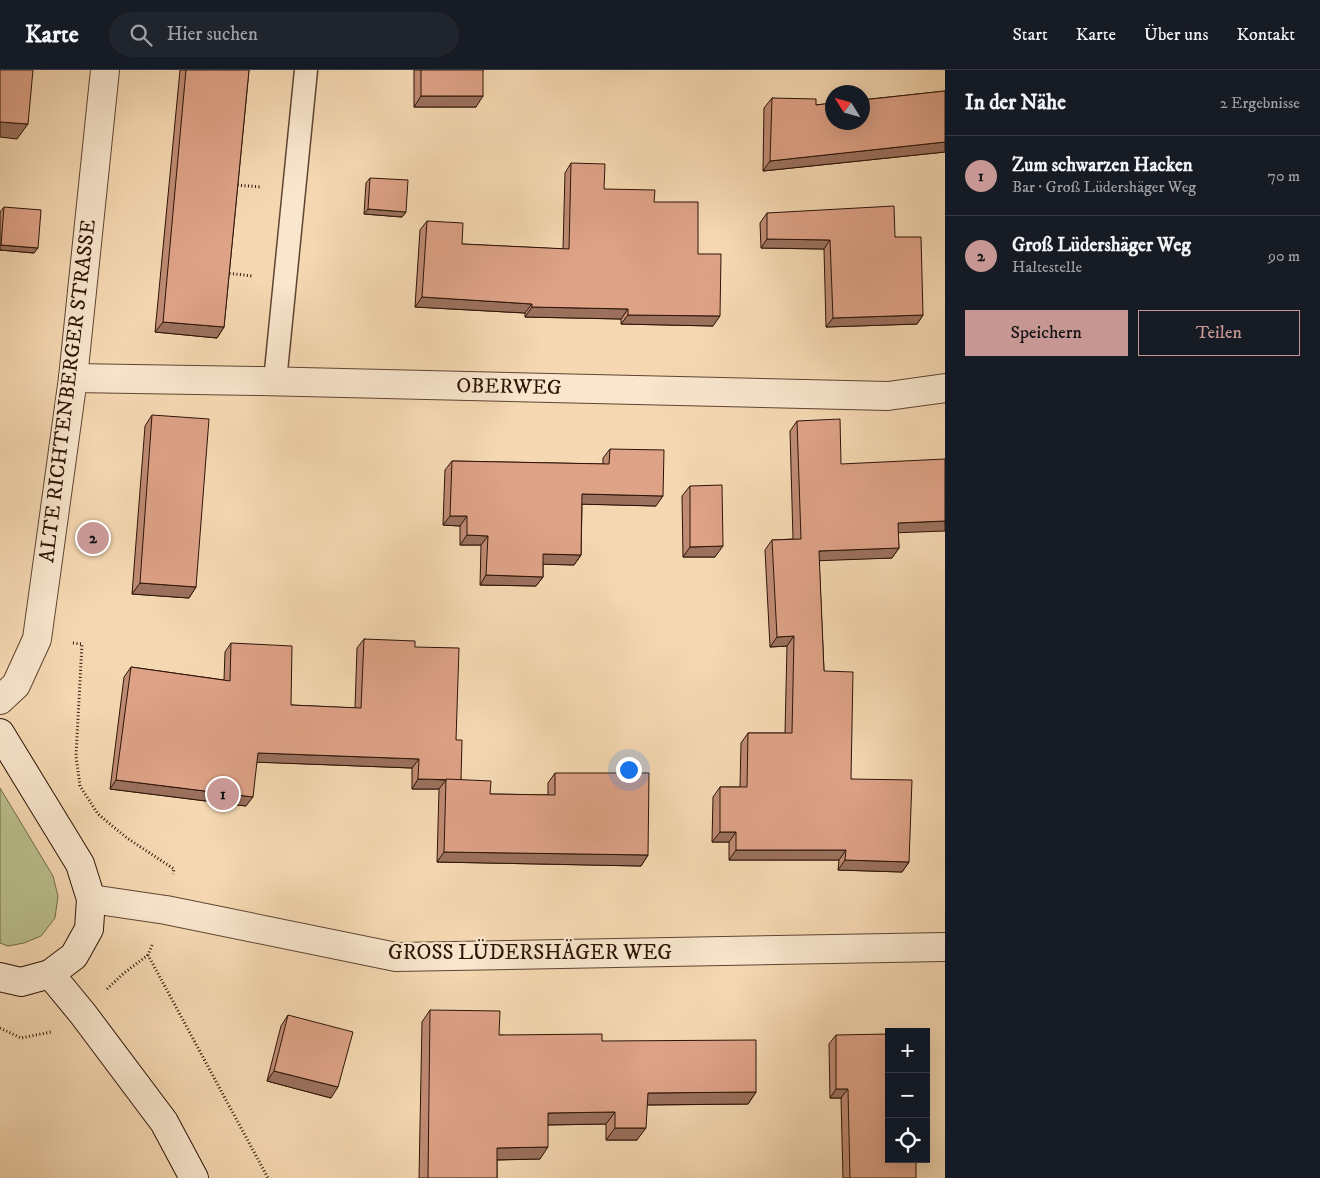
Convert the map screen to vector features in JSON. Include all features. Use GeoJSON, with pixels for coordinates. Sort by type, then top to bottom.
{"type":"FeatureCollection","features":[{"type":"Feature","properties":{"kind":"street","name":"ALTE RICHTENBERGER STRASSE"},"geometry":{"type":"LineString","coordinates":[[0,700],[16,685],[37,639],[73,378],[105,70]]}},
{"type":"Feature","properties":{"kind":"street","name":"OBERWEG"},"geometry":{"type":"LineString","coordinates":[[73,378],[888,396],[945,388]]}},
{"type":"Feature","properties":{"kind":"street"},"geometry":{"type":"LineString","coordinates":[[0,733],[80,864],[91,899],[89,930],[74,956],[50,974],[21,982],[0,977]]}},
{"type":"Feature","properties":{"kind":"street","name":"GROSS LÜDERSHÄGER WEG"},"geometry":{"type":"LineString","coordinates":[[91,899],[166,910],[396,957],[945,947]]}},
{"type":"Feature","properties":{"kind":"street"},"geometry":{"type":"LineString","coordinates":[[50,974],[83,1014],[164,1122],[194,1178]]}},
{"type":"Feature","properties":{"kind":"lane"},"geometry":{"type":"LineString","coordinates":[[275,381],[306,70]]}},
{"type":"Feature","properties":{"kind":"green space"},"geometry":{"type":"Polygon","coordinates":[[[0,788],[53,876],[58,896],[55,918],[41,936],[24,943],[8,946],[0,943],[0,788]]]}},
{"type":"Feature","properties":{"kind":"building"},"geometry":{"type":"Polygon","coordinates":[[[0,70],[33,70],[28,124],[0,122],[0,70]]]}},
{"type":"Feature","properties":{"kind":"building"},"geometry":{"type":"Polygon","coordinates":[[[186,70],[249,70],[224,327],[163,322],[186,70]]]}},
{"type":"Feature","properties":{"kind":"building"},"geometry":{"type":"Polygon","coordinates":[[[421,70],[483,70],[483,96],[421,96],[421,70]]]}},
{"type":"Feature","properties":{"kind":"building"},"geometry":{"type":"Polygon","coordinates":[[[945,91],[945,142],[770,161],[772,98],[816,99],[816,105],[825,104],[825,130],[870,130],[870,99],[945,91]]]}},
{"type":"Feature","properties":{"kind":"building"},"geometry":{"type":"Polygon","coordinates":[[[571,163],[605,164],[604,189],[655,190],[654,202],[698,202],[698,254],[721,254],[720,316],[628,315],[628,309],[532,307],[532,304],[422,297],[427,221],[463,223],[462,244],[569,249],[571,163]]]}},
{"type":"Feature","properties":{"kind":"building"},"geometry":{"type":"Polygon","coordinates":[[[370,178],[408,180],[406,212],[368,209],[370,178]]]}},
{"type":"Feature","properties":{"kind":"building"},"geometry":{"type":"Polygon","coordinates":[[[894,206],[895,237],[921,237],[923,315],[833,318],[830,240],[767,239],[767,213],[894,206]]]}},
{"type":"Feature","properties":{"kind":"building"},"geometry":{"type":"Polygon","coordinates":[[[4,207],[41,210],[38,248],[1,245],[4,207]]]}},
{"type":"Feature","properties":{"kind":"building"},"geometry":{"type":"Polygon","coordinates":[[[152,415],[209,419],[196,587],[140,583],[152,415]]]}},
{"type":"Feature","properties":{"kind":"building"},"geometry":{"type":"Polygon","coordinates":[[[840,419],[841,464],[945,459],[945,521],[898,523],[899,548],[819,551],[824,671],[853,672],[851,779],[912,780],[909,862],[845,860],[846,850],[736,850],[736,832],[720,832],[720,787],[747,787],[748,733],[792,733],[794,636],[777,637],[772,540],[801,539],[797,421],[840,419]]]}},
{"type":"Feature","properties":{"kind":"building"},"geometry":{"type":"Polygon","coordinates":[[[610,449],[664,450],[663,496],[582,494],[581,555],[543,554],[543,577],[486,575],[488,536],[467,535],[467,516],[450,516],[452,461],[609,464],[610,449]]]}},
{"type":"Feature","properties":{"kind":"building"},"geometry":{"type":"Polygon","coordinates":[[[722,485],[723,546],[690,547],[690,486],[722,485]]]}},
{"type":"Feature","properties":{"kind":"building"},"geometry":{"type":"Polygon","coordinates":[[[364,639],[415,641],[415,647],[459,648],[456,740],[462,740],[461,780],[418,779],[419,759],[258,753],[253,797],[116,780],[131,667],[230,681],[231,643],[292,646],[291,705],[361,708],[364,639]]]}},
{"type":"Feature","properties":{"kind":"building"},"geometry":{"type":"Polygon","coordinates":[[[555,773],[649,773],[648,855],[444,852],[446,779],[491,781],[490,794],[555,795],[555,773]]]}},
{"type":"Feature","properties":{"kind":"building"},"geometry":{"type":"Polygon","coordinates":[[[430,1010],[500,1011],[499,1035],[602,1034],[602,1041],[756,1040],[756,1092],[648,1093],[646,1128],[615,1128],[615,1112],[548,1113],[548,1147],[497,1148],[497,1178],[428,1178],[430,1010]]]}},
{"type":"Feature","properties":{"kind":"building"},"geometry":{"type":"Polygon","coordinates":[[[288,1015],[353,1032],[338,1087],[274,1071],[288,1015]]]}},
{"type":"Feature","properties":{"kind":"building"},"geometry":{"type":"Polygon","coordinates":[[[885,1034],[885,1163],[916,1163],[916,1178],[850,1178],[848,1089],[836,1089],[836,1035],[885,1034]]]}},
{"type":"Feature","properties":{"kind":"place","name":"Groß Lüdershäger Weg"},"geometry":{"type":"Point","coordinates":[93,538]}},
{"type":"Feature","properties":{"kind":"place","name":"Zum schwarzen Hacken"},"geometry":{"type":"Point","coordinates":[223,794]}}]}
